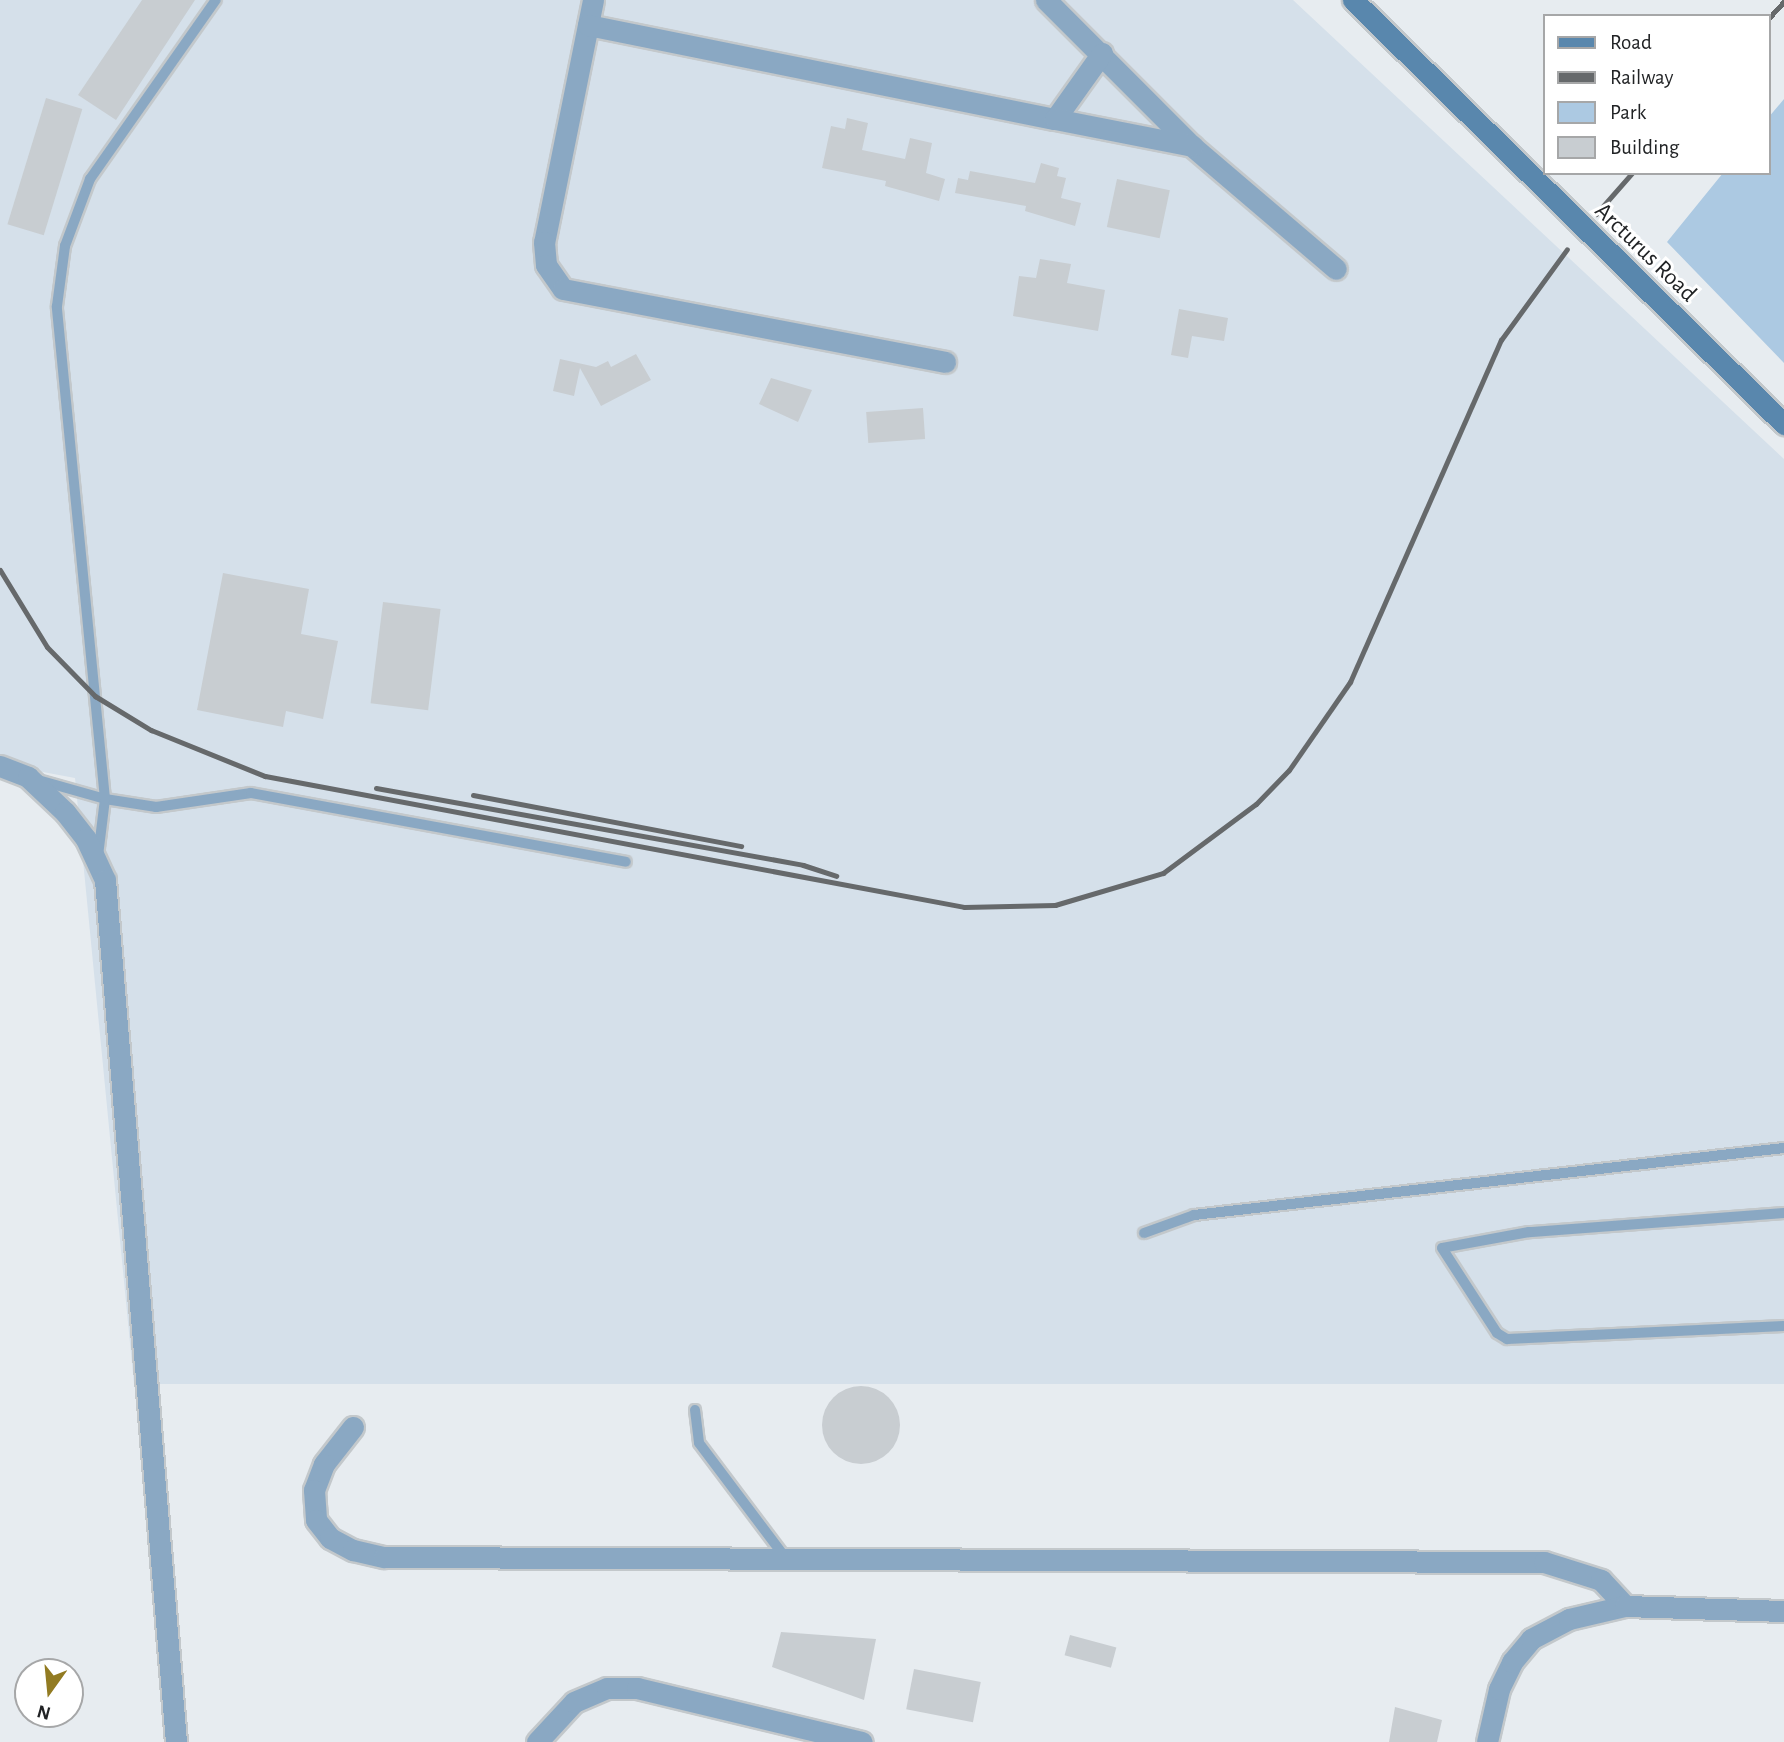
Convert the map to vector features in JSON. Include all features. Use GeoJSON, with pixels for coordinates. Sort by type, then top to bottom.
{"type":"FeatureCollection","features":[{"type":"Feature","properties":{"kind":"main road","name":"Arcturus Road"},"geometry":{"type":"LineString","coordinates":[[1362,2],[1784,424]]}},
{"type":"Feature","properties":{"kind":"street"},"geometry":{"type":"LineString","coordinates":[[593,0],[544,242],[546,265],[563,289],[945,362]]}},
{"type":"Feature","properties":{"kind":"street"},"geometry":{"type":"LineString","coordinates":[[1046,0],[1102,53],[1192,146],[1336,269]]}},
{"type":"Feature","properties":{"kind":"street"},"geometry":{"type":"LineString","coordinates":[[588,25],[1192,146]]}},
{"type":"Feature","properties":{"kind":"street"},"geometry":{"type":"LineString","coordinates":[[1055,119],[1102,53]]}},
{"type":"Feature","properties":{"kind":"street"},"geometry":{"type":"LineString","coordinates":[[0,765],[28,777],[65,812],[86,839],[104,880],[176,1742]]}},
{"type":"Feature","properties":{"kind":"street"},"geometry":{"type":"LineString","coordinates":[[353,1427],[324,1464],[314,1490],[316,1520],[330,1538],[353,1550],[384,1557],[1544,1562],[1601,1580],[1625,1606]]}},
{"type":"Feature","properties":{"kind":"street"},"geometry":{"type":"LineString","coordinates":[[1487,1742],[1499,1689],[1531,1639],[1569,1619],[1625,1606],[1784,1611]]}},
{"type":"Feature","properties":{"kind":"street"},"geometry":{"type":"LineString","coordinates":[[537,1742],[574,1702],[607,1688],[637,1688],[862,1742]]}},
{"type":"Feature","properties":{"kind":"lane"},"geometry":{"type":"LineString","coordinates":[[97,864],[105,799],[57,306],[65,246],[90,179],[216,0]]}},
{"type":"Feature","properties":{"kind":"lane"},"geometry":{"type":"LineString","coordinates":[[28,777],[105,799],[156,807],[251,793],[626,862]]}},
{"type":"Feature","properties":{"kind":"lane"},"geometry":{"type":"LineString","coordinates":[[1144,1233],[1194,1215],[1784,1148]]}},
{"type":"Feature","properties":{"kind":"lane"},"geometry":{"type":"LineString","coordinates":[[1784,1213],[1529,1232],[1442,1248],[1497,1334],[1507,1339],[1784,1326]]}},
{"type":"Feature","properties":{"kind":"lane"},"geometry":{"type":"LineString","coordinates":[[695,1410],[699,1443],[785,1557]]}},
{"type":"Feature","properties":{"kind":"shaded area"},"geometry":{"type":"Polygon","coordinates":[[[0,0],[1293,0],[1784,459],[1784,1384],[134,1384],[75,778],[0,764],[0,0]]]}},
{"type":"Feature","properties":{"kind":"green space"},"geometry":{"type":"Polygon","coordinates":[[[1784,99],[1784,363],[1667,242],[1721,175],[1770,175],[1770,116],[1784,99]]]}},
{"type":"Feature","properties":{"kind":"building"},"geometry":{"type":"Polygon","coordinates":[[[142,0],[195,0],[116,120],[78,95],[142,0]]]}},
{"type":"Feature","properties":{"kind":"building"},"geometry":{"type":"Polygon","coordinates":[[[46,98],[82,109],[44,235],[7,224],[46,98]]]}},
{"type":"Feature","properties":{"kind":"building"},"geometry":{"type":"Polygon","coordinates":[[[847,118],[868,123],[862,150],[905,159],[910,138],[932,143],[926,173],[945,179],[939,201],[885,186],[886,181],[822,168],[831,126],[845,129],[847,118]]]}},
{"type":"Feature","properties":{"kind":"building"},"geometry":{"type":"Polygon","coordinates":[[[1041,163],[1059,168],[1057,176],[1066,178],[1061,198],[1081,203],[1075,226],[1025,211],[1026,206],[955,193],[958,178],[968,180],[970,171],[1035,183],[1041,163]]]}},
{"type":"Feature","properties":{"kind":"building"},"geometry":{"type":"Polygon","coordinates":[[[1117,179],[1170,190],[1160,238],[1107,227],[1117,179]]]}},
{"type":"Feature","properties":{"kind":"building"},"geometry":{"type":"Polygon","coordinates":[[[1040,259],[1071,264],[1067,283],[1105,290],[1098,331],[1013,316],[1019,276],[1036,278],[1040,259]]]}},
{"type":"Feature","properties":{"kind":"building"},"geometry":{"type":"Polygon","coordinates":[[[1179,309],[1228,318],[1224,341],[1192,336],[1188,358],[1171,355],[1179,309]]]}},
{"type":"Feature","properties":{"kind":"building"},"geometry":{"type":"Polygon","coordinates":[[[636,354],[651,380],[601,406],[580,368],[574,396],[553,391],[560,359],[596,367],[608,361],[611,367],[636,354]]]}},
{"type":"Feature","properties":{"kind":"building"},"geometry":{"type":"Polygon","coordinates":[[[771,378],[812,390],[798,422],[759,404],[771,378]]]}},
{"type":"Feature","properties":{"kind":"building"},"geometry":{"type":"Polygon","coordinates":[[[923,408],[925,439],[868,443],[866,412],[923,408]]]}},
{"type":"Feature","properties":{"kind":"building"},"geometry":{"type":"Polygon","coordinates":[[[223,573],[309,589],[301,634],[338,641],[323,719],[286,711],[283,727],[197,710],[223,573]]]}},
{"type":"Feature","properties":{"kind":"building"},"geometry":{"type":"Polygon","coordinates":[[[383,602],[441,609],[428,710],[371,703],[383,602]]]}},
{"type":"Feature","properties":{"kind":"building"},"geometry":{"type":"Polygon","coordinates":[[[853,1386],[869,1386],[883,1392],[894,1403],[900,1417],[900,1433],[894,1447],[883,1458],[869,1464],[853,1464],[839,1458],[828,1447],[822,1433],[822,1417],[828,1403],[839,1392],[853,1386]]]}},
{"type":"Feature","properties":{"kind":"building"},"geometry":{"type":"Polygon","coordinates":[[[781,1632],[876,1639],[864,1700],[772,1667],[781,1632]]]}},
{"type":"Feature","properties":{"kind":"building"},"geometry":{"type":"Polygon","coordinates":[[[1070,1635],[1116,1647],[1111,1668],[1065,1655],[1070,1635]]]}},
{"type":"Feature","properties":{"kind":"building"},"geometry":{"type":"Polygon","coordinates":[[[914,1669],[981,1682],[973,1722],[906,1709],[914,1669]]]}},
{"type":"Feature","properties":{"kind":"building"},"geometry":{"type":"Polygon","coordinates":[[[1395,1707],[1442,1720],[1437,1742],[1389,1742],[1395,1707]]]}},
{"type":"Feature","properties":{"kind":"railway"},"geometry":{"type":"LineString","coordinates":[[1770,17],[1784,1]]}},
{"type":"Feature","properties":{"kind":"railway"},"geometry":{"type":"LineString","coordinates":[[1596,214],[1630,175]]}},
{"type":"Feature","properties":{"kind":"railway"},"geometry":{"type":"LineString","coordinates":[[0,570],[47,647],[95,696],[151,730],[265,776],[964,907],[1055,905],[1163,873],[1256,804],[1289,770],[1350,682],[1501,340],[1567,249]]}},
{"type":"Feature","properties":{"kind":"railway"},"geometry":{"type":"LineString","coordinates":[[376,788],[803,865],[836,876]]}},
{"type":"Feature","properties":{"kind":"railway"},"geometry":{"type":"LineString","coordinates":[[473,795],[741,846]]}}]}
